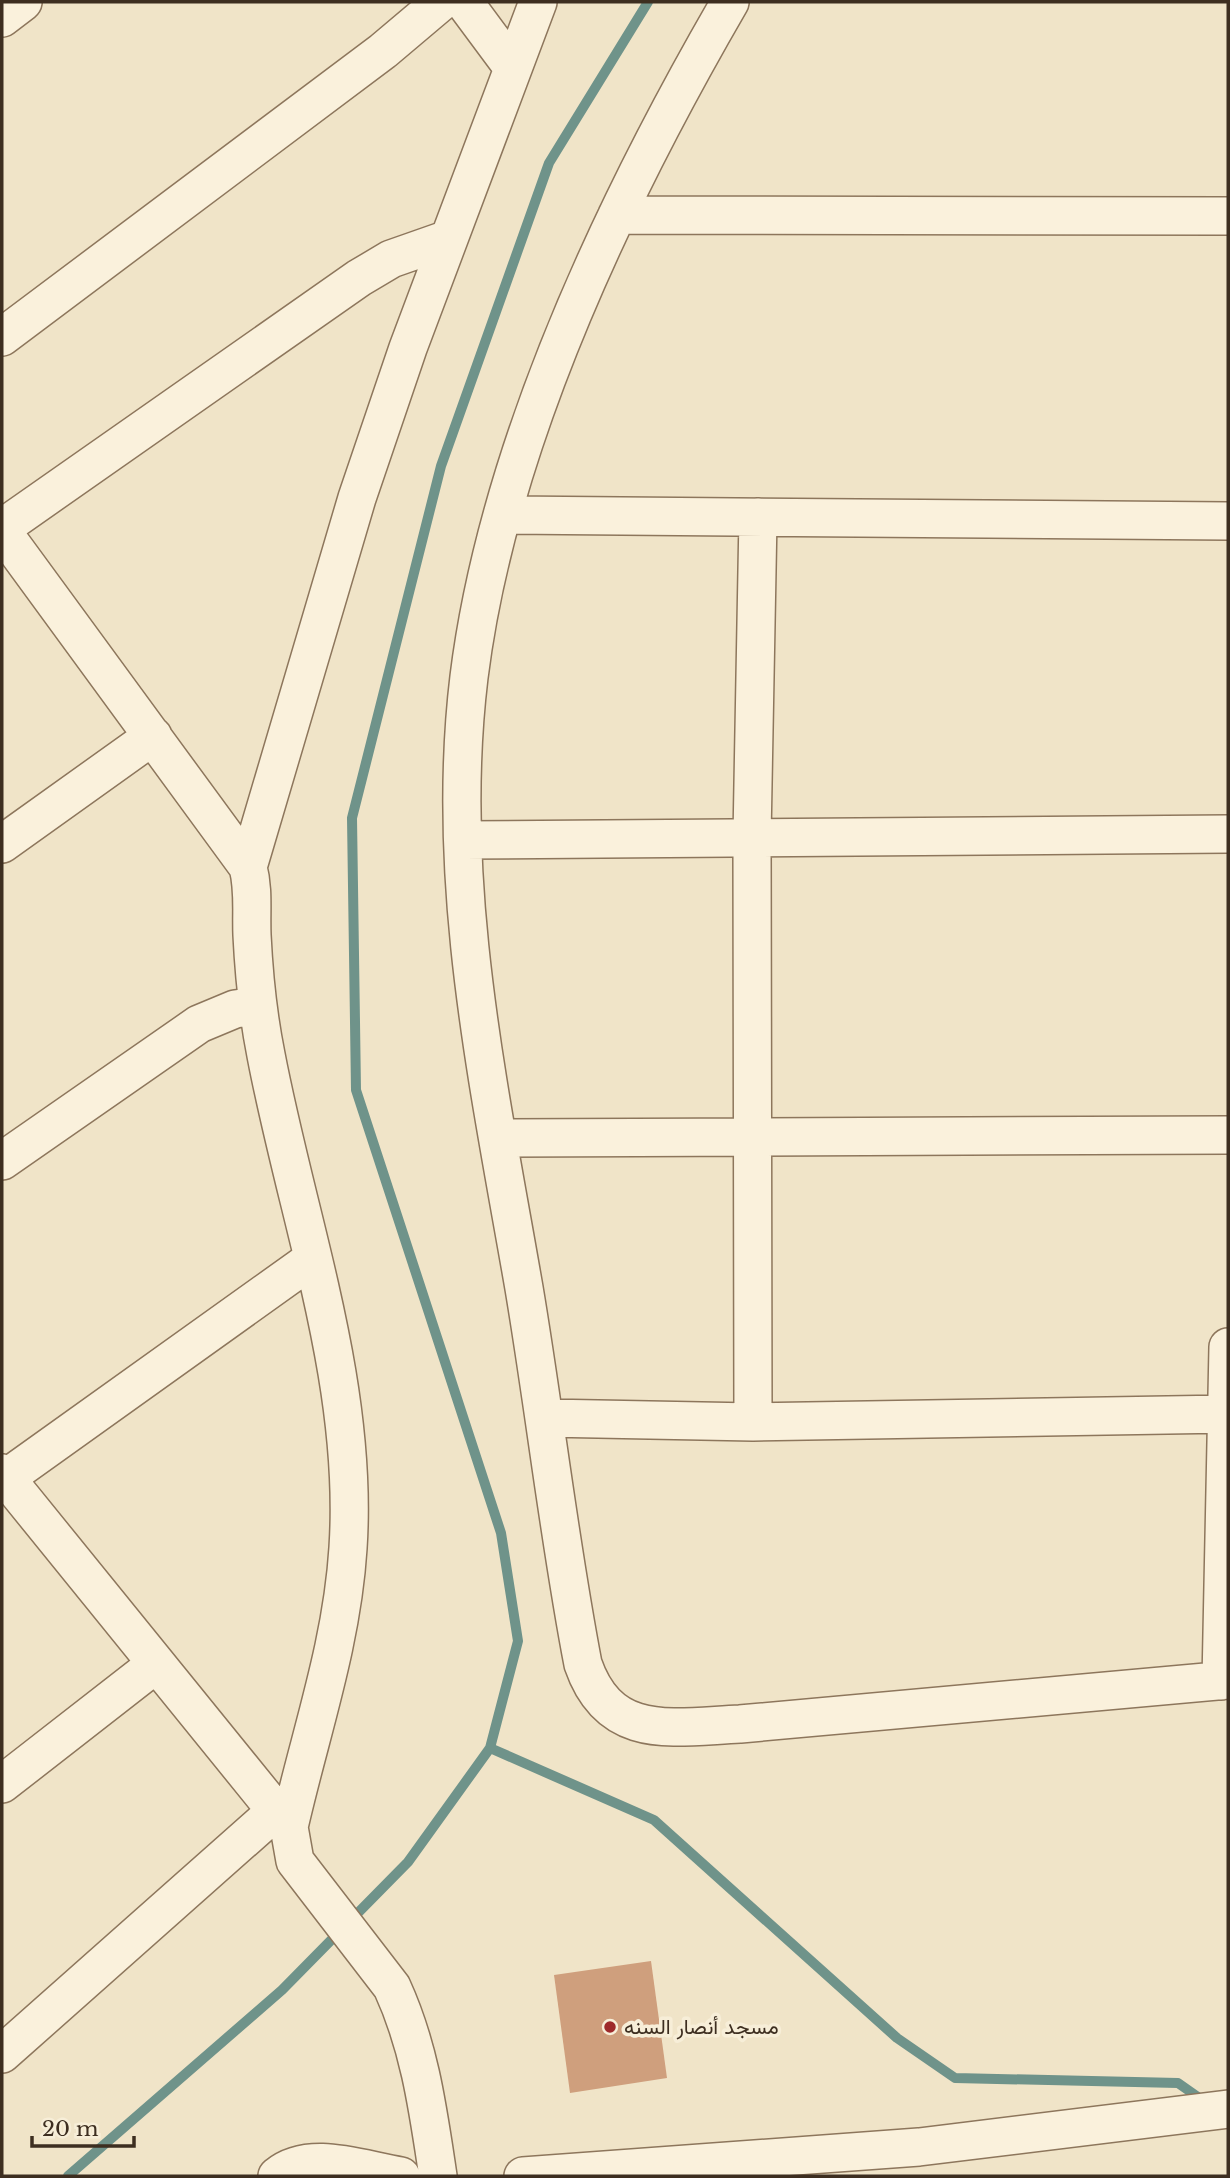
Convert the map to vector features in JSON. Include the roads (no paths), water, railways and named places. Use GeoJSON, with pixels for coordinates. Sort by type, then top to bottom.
{"type":"FeatureCollection","features":[{"type":"Feature","properties":{"kind":"street"},"geometry":{"type":"LineString","coordinates":[[2,18],[23,2]]}},
{"type":"Feature","properties":{"kind":"street"},"geometry":{"type":"LineString","coordinates":[[2,337],[383,51],[441,2]]}},
{"type":"Feature","properties":{"kind":"street"},"geometry":{"type":"LineString","coordinates":[[464,2],[513,68]]}},
{"type":"Feature","properties":{"kind":"street"},"geometry":{"type":"LineString","coordinates":[[248,867],[357,498],[448,239],[538,2]]}},
{"type":"Feature","properties":{"kind":"street"},"geometry":{"type":"LineString","coordinates":[[730,2],[617,215],[554,365],[517,463],[484,593],[469,677],[462,779],[463,841],[473,992],[546,1418],[583,1664],[600,1700],[626,1721],[663,1727],[740,1724],[1225,1680],[1228,1347]]}},
{"type":"Feature","properties":{"kind":"street"},"geometry":{"type":"LineString","coordinates":[[617,215],[1228,216]]}},
{"type":"Feature","properties":{"kind":"street"},"geometry":{"type":"LineString","coordinates":[[2,2054],[287,1833],[327,1686],[342,1605],[348,1548],[348,1458],[329,1331],[278,1122],[256,1006],[252,920],[254,888],[248,867],[2,530],[359,278],[391,259],[448,239]]}},
{"type":"Feature","properties":{"kind":"street"},"geometry":{"type":"LineString","coordinates":[[503,515],[1228,521]]}},
{"type":"Feature","properties":{"kind":"street"},"geometry":{"type":"LineString","coordinates":[[753,1422],[752,837],[758,517]]}},
{"type":"Feature","properties":{"kind":"street"},"geometry":{"type":"LineString","coordinates":[[2,844],[153,736]]}},
{"type":"Feature","properties":{"kind":"street"},"geometry":{"type":"LineString","coordinates":[[463,841],[1228,834]]}},
{"type":"Feature","properties":{"kind":"street"},"geometry":{"type":"LineString","coordinates":[[2,1161],[199,1024],[235,1009],[256,1006]]}},
{"type":"Feature","properties":{"kind":"street"},"geometry":{"type":"LineString","coordinates":[[498,1138],[1228,1135]]}},
{"type":"Feature","properties":{"kind":"street"},"geometry":{"type":"LineString","coordinates":[[311,1260],[3,1477],[156,1664],[287,1833],[392,1987],[419,2061],[438,2176]]}},
{"type":"Feature","properties":{"kind":"street"},"geometry":{"type":"LineString","coordinates":[[546,1418],[753,1422],[1228,1414]]}},
{"type":"Feature","properties":{"kind":"street"},"geometry":{"type":"LineString","coordinates":[[2,1784],[156,1664]]}},
{"type":"Feature","properties":{"kind":"street"},"geometry":{"type":"LineString","coordinates":[[523,2176],[921,2162],[1228,2109]]}},
{"type":"Feature","properties":{"kind":"street"},"geometry":{"type":"LineString","coordinates":[[277,2176],[292,2166],[306,2162],[401,2176]]}},
{"type":"Feature","properties":{"kind":"waterway"},"geometry":{"type":"LineString","coordinates":[[68,2176],[282,1990],[408,1862],[490,1748],[518,1641],[501,1533],[356,1090],[352,818],[441,466],[549,163],[648,2]]}},
{"type":"Feature","properties":{"kind":"waterway"},"geometry":{"type":"LineString","coordinates":[[490,1748],[654,1820],[897,2038],[955,2078],[1178,2083],[1205,2102]]}},
{"type":"Feature","properties":{"kind":"place","name":"مسجد أنصار السنه"},"geometry":{"type":"Point","coordinates":[610,2027]}}]}
